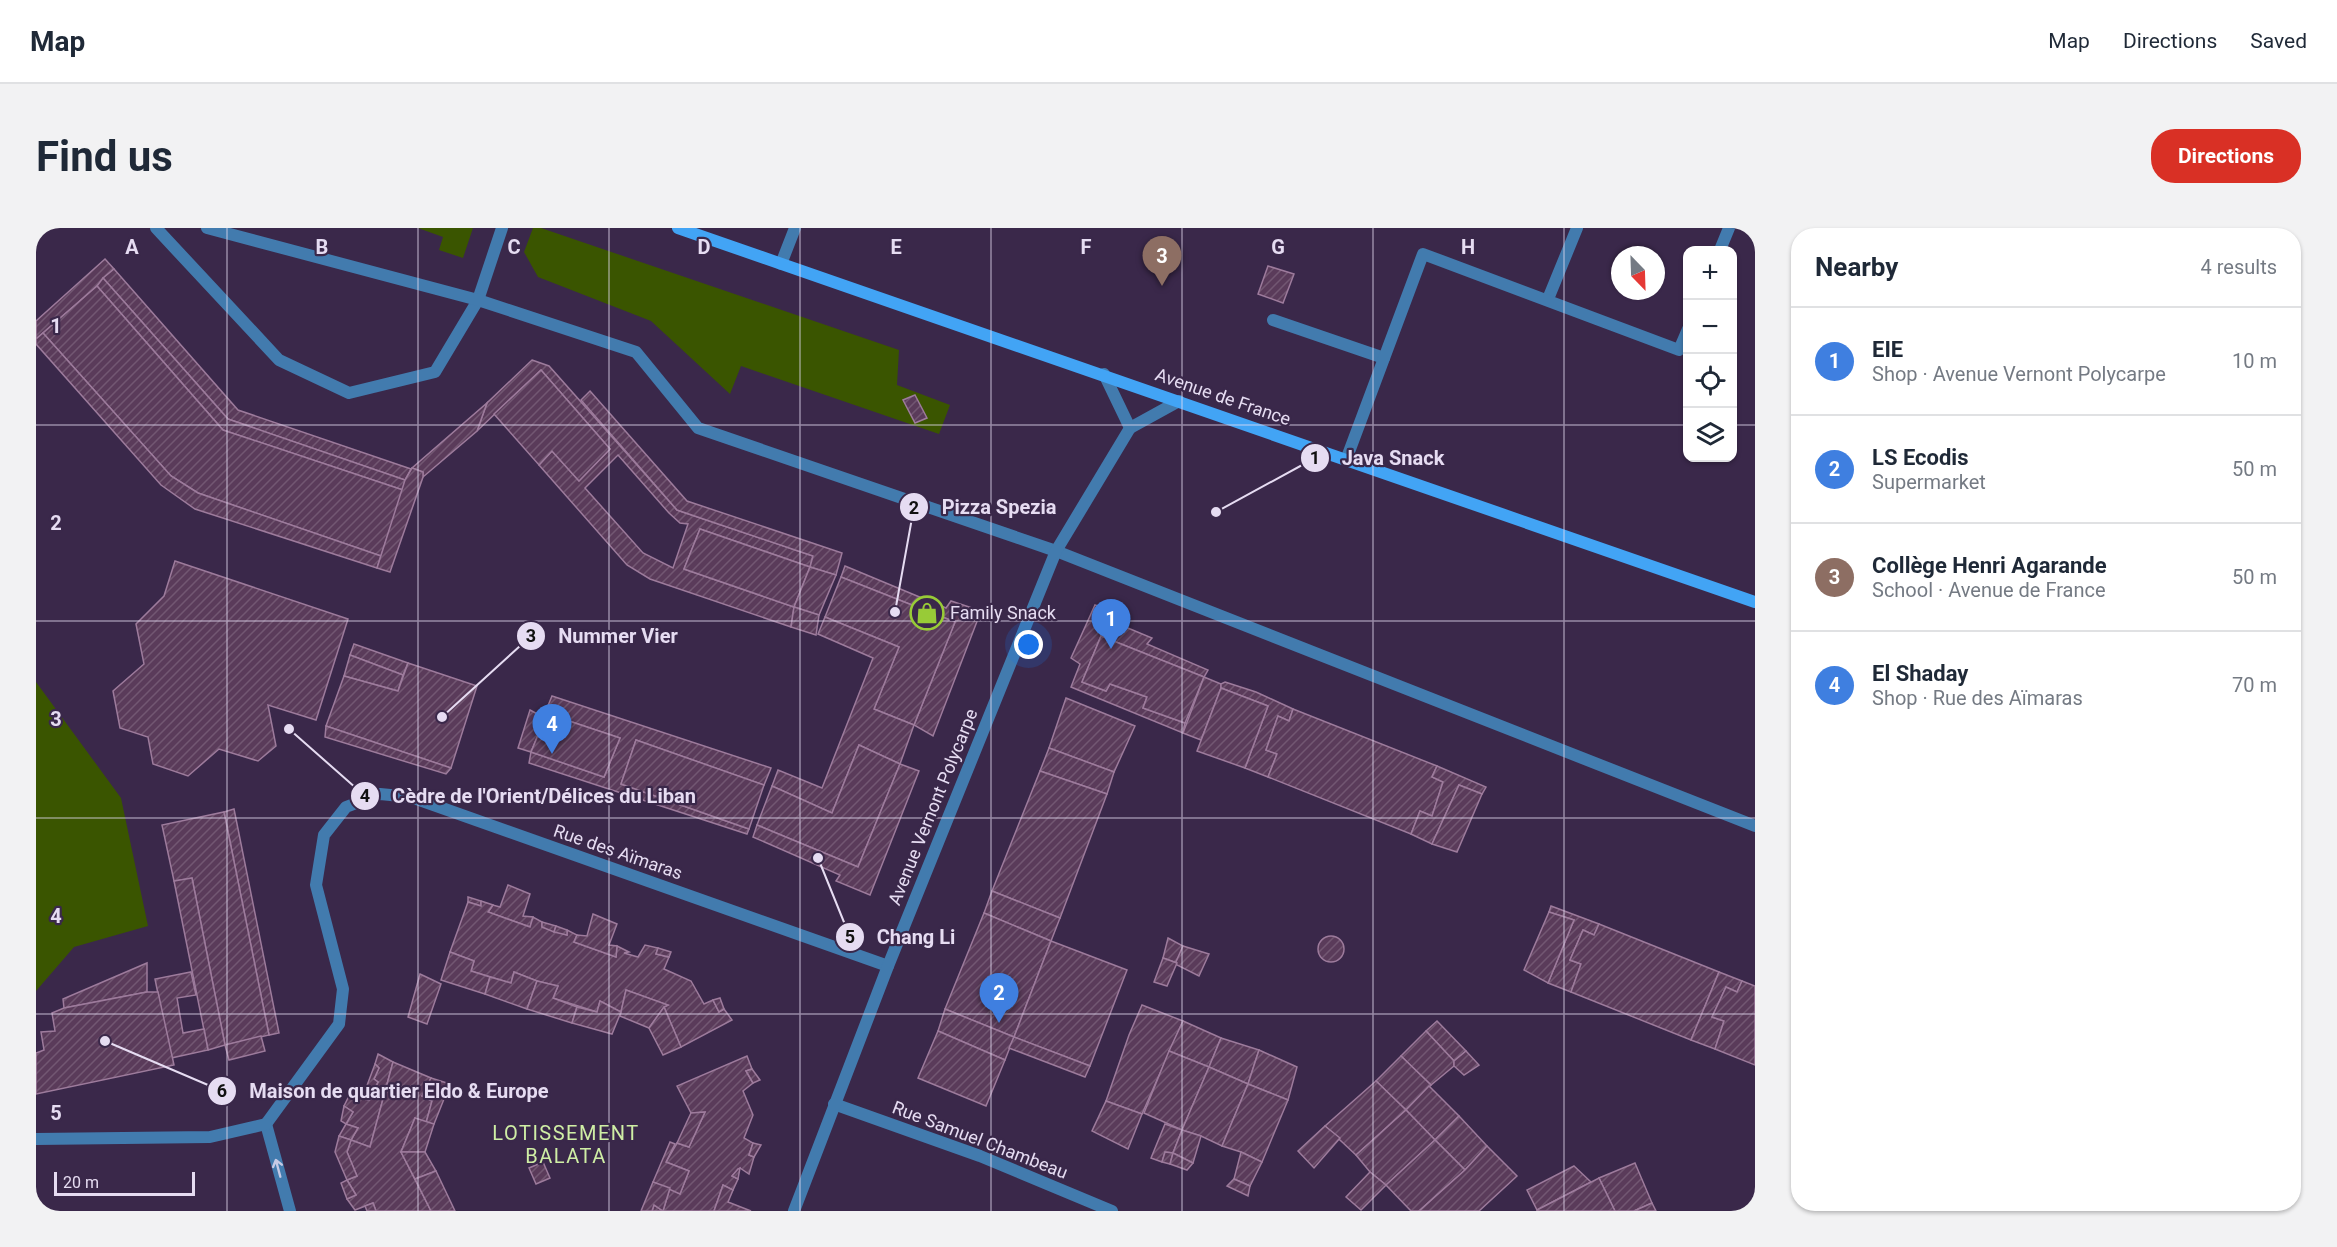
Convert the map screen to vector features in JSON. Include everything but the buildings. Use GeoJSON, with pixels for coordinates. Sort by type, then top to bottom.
{"type":"FeatureCollection","features":[{"type":"Feature","properties":{"kind":"main road","name":"Avenue de France"},"geometry":{"type":"LineString","coordinates":[[678,228],[1104,374],[1755,602]]}},
{"type":"Feature","properties":{"kind":"street"},"geometry":{"type":"LineString","coordinates":[[156,228],[279,360],[349,393],[435,372],[478,300],[502,228]]}},
{"type":"Feature","properties":{"kind":"street"},"geometry":{"type":"LineString","coordinates":[[207,228],[478,300],[636,352],[698,428],[1056,551],[1755,826]]}},
{"type":"Feature","properties":{"kind":"street"},"geometry":{"type":"LineString","coordinates":[[781,264],[795,228]]}},
{"type":"Feature","properties":{"kind":"street"},"geometry":{"type":"LineString","coordinates":[[1548,299],[1577,228]]}},
{"type":"Feature","properties":{"kind":"street"},"geometry":{"type":"LineString","coordinates":[[1722,246],[1729,228]]}},
{"type":"Feature","properties":{"kind":"street"},"geometry":{"type":"LineString","coordinates":[[1346,460],[1423,254],[1679,350],[1683,341]]}},
{"type":"Feature","properties":{"kind":"street"},"geometry":{"type":"LineString","coordinates":[[1273,320],[1384,358]]}},
{"type":"Feature","properties":{"kind":"street"},"geometry":{"type":"LineString","coordinates":[[1104,374],[1130,428],[1179,401]]}},
{"type":"Feature","properties":{"kind":"street","name":"Avenue Vernont Polycarpe"},"geometry":{"type":"LineString","coordinates":[[794,1211],[888,966],[1056,551],[1130,428]]}},
{"type":"Feature","properties":{"kind":"street","name":"Rue des Aïmaras"},"geometry":{"type":"LineString","coordinates":[[266,1124],[339,1024],[343,989],[316,885],[324,835],[345,807],[380,794],[411,797],[888,966]]}},
{"type":"Feature","properties":{"kind":"street","name":"Rue Samuel Chambeau"},"geometry":{"type":"LineString","coordinates":[[834,1104],[980,1156],[1112,1211]]}},
{"type":"Feature","properties":{"kind":"street"},"geometry":{"type":"LineString","coordinates":[[36,1139],[210,1137],[266,1124],[290,1211]]}},
{"type":"Feature","properties":{"kind":"green space"},"geometry":{"type":"Polygon","coordinates":[[[418,228],[473,228],[463,258],[439,250],[443,237],[418,228]]]}},
{"type":"Feature","properties":{"kind":"green space"},"geometry":{"type":"Polygon","coordinates":[[[533,228],[541,228],[899,350],[897,385],[950,405],[939,434],[741,366],[730,394],[651,321],[538,277],[524,252],[533,228]]]}},
{"type":"Feature","properties":{"kind":"green space"},"geometry":{"type":"Polygon","coordinates":[[[36,682],[121,798],[148,926],[74,947],[36,991],[36,682]]]}},
{"type":"Feature","properties":{"kind":"place","name":"Collège Henri Agarande"},"geometry":{"type":"Point","coordinates":[1162,286]}},
{"type":"Feature","properties":{"kind":"place","name":"Java Snack"},"geometry":{"type":"Point","coordinates":[1216,512]}},
{"type":"Feature","properties":{"kind":"place","name":"Pizza Spezia"},"geometry":{"type":"Point","coordinates":[895,612]}},
{"type":"Feature","properties":{"kind":"place","name":"Family Snack"},"geometry":{"type":"Point","coordinates":[927,613]}},
{"type":"Feature","properties":{"kind":"place","name":"EIE"},"geometry":{"type":"Point","coordinates":[1111,649]}},
{"type":"Feature","properties":{"kind":"place","name":"Nummer Vier"},"geometry":{"type":"Point","coordinates":[442,717]}},
{"type":"Feature","properties":{"kind":"place","name":"Cèdre de l'Orient/Délices du Liban"},"geometry":{"type":"Point","coordinates":[289,729]}},
{"type":"Feature","properties":{"kind":"place","name":"El Shaday"},"geometry":{"type":"Point","coordinates":[552,754]}},
{"type":"Feature","properties":{"kind":"place","name":"Chang Li"},"geometry":{"type":"Point","coordinates":[818,858]}},
{"type":"Feature","properties":{"kind":"place","name":"LS Ecodis"},"geometry":{"type":"Point","coordinates":[999,1023]}},
{"type":"Feature","properties":{"kind":"place","name":"Maison de quartier Eldo & Europe"},"geometry":{"type":"Point","coordinates":[105,1041]}},
{"type":"Feature","properties":{"kind":"district","name":"LOTISSEMENT BALATA"},"geometry":{"type":"Point","coordinates":[566,1144]}}]}
